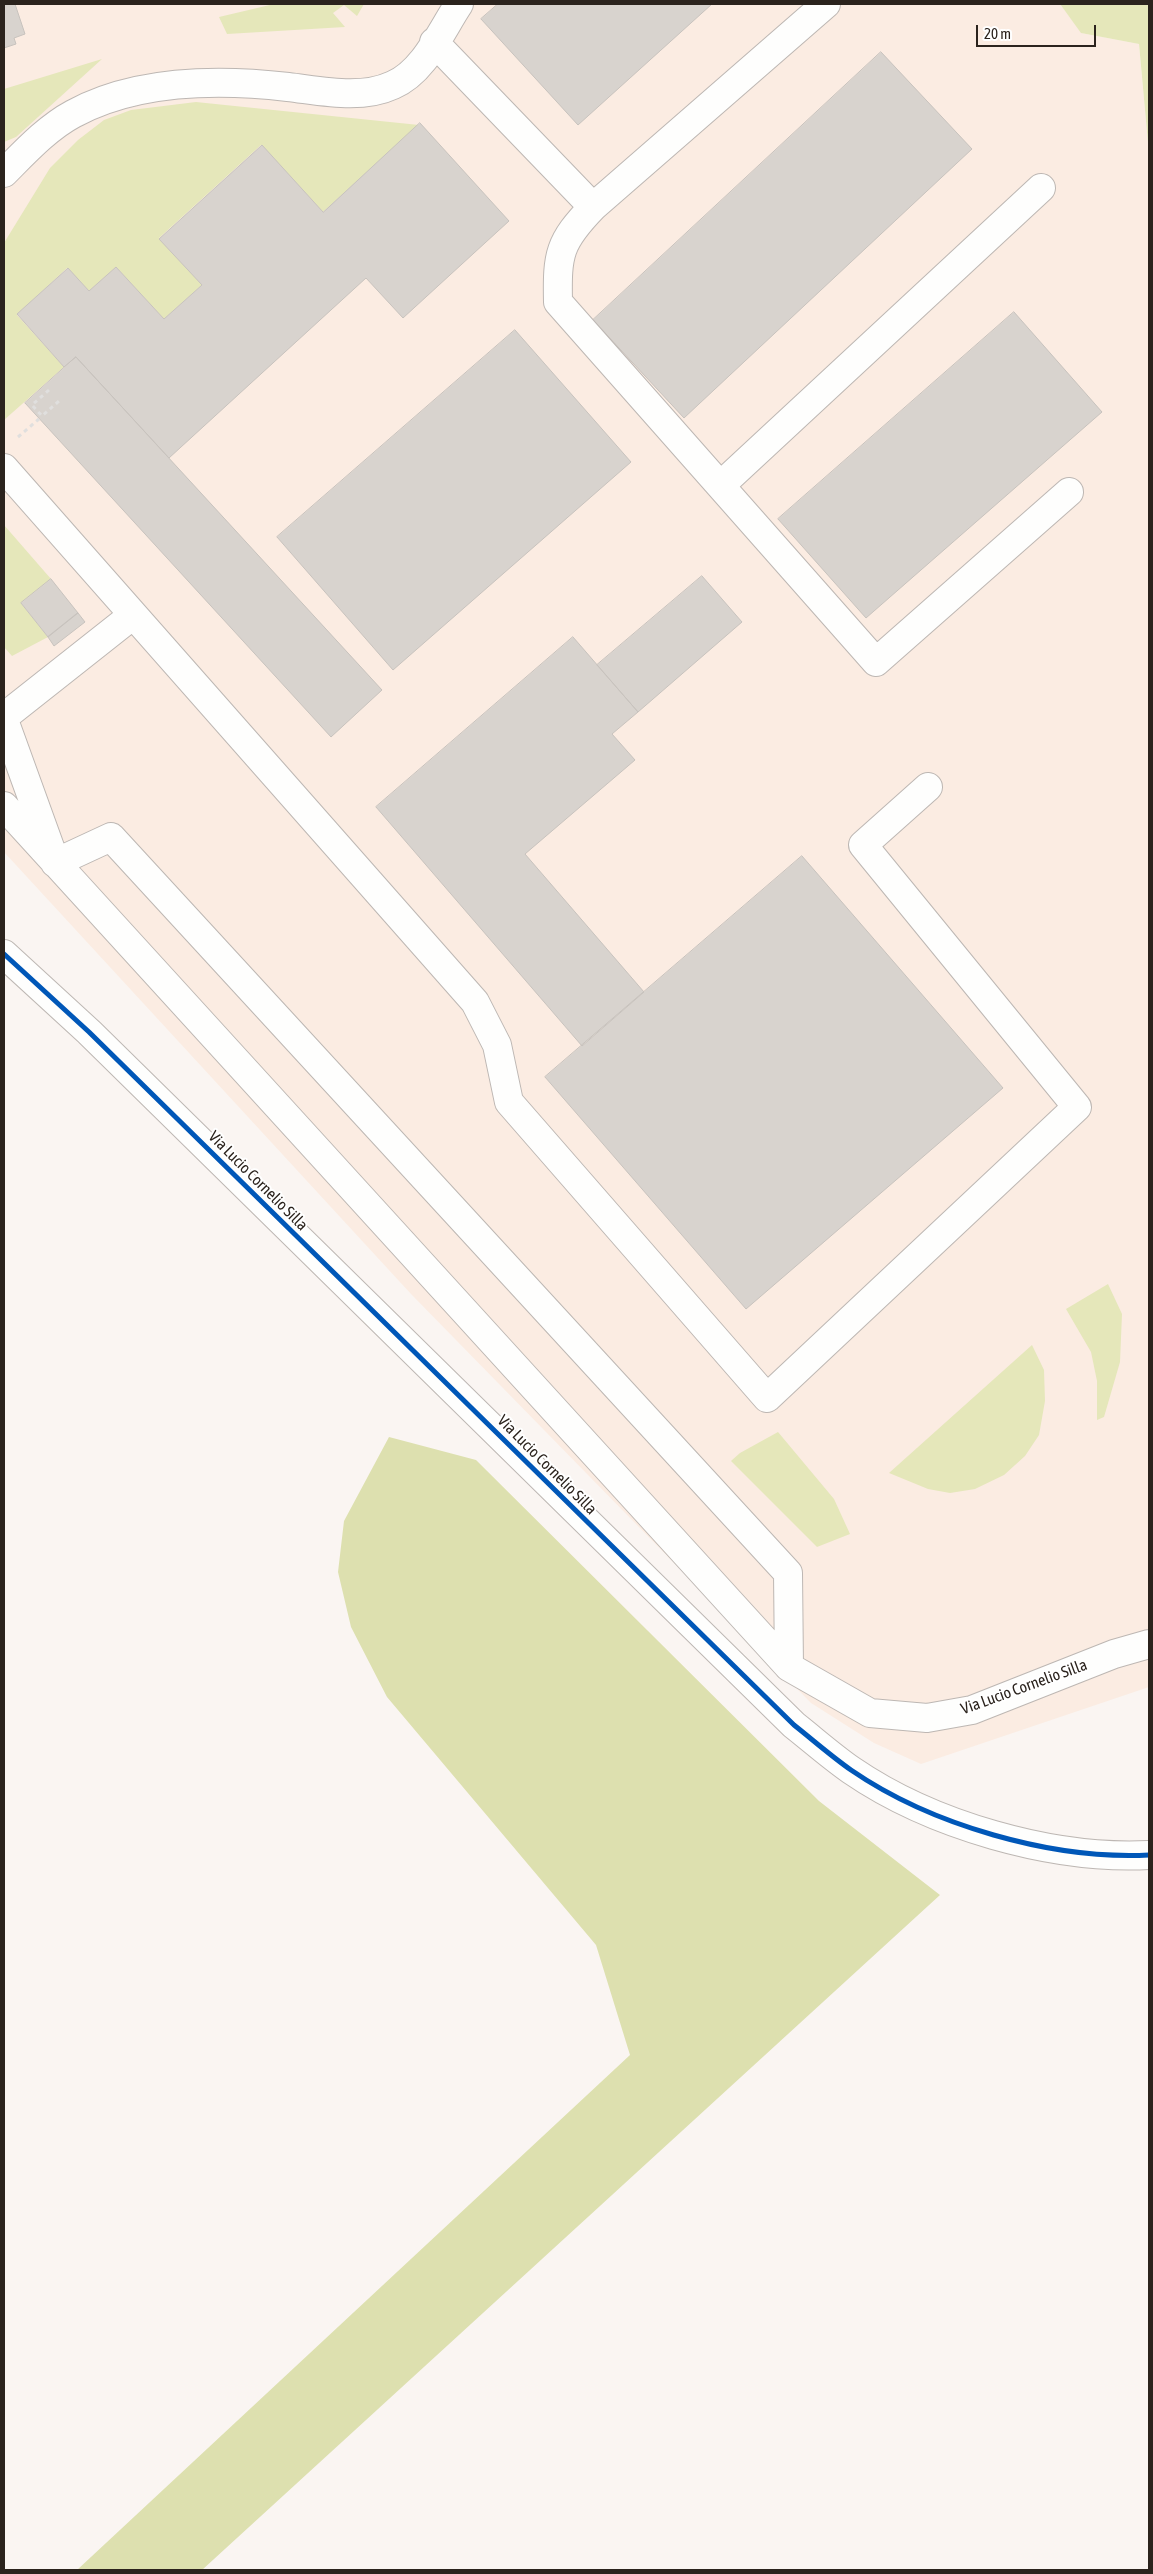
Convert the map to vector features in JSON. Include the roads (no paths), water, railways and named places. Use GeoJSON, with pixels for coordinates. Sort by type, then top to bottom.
{"type":"FeatureCollection","features":[{"type":"Feature","properties":{"kind":"street"},"geometry":{"type":"LineString","coordinates":[[4,173],[34,143],[72,114],[121,95],[164,87],[237,82],[353,94],[393,85],[418,66],[459,4]]}},
{"type":"Feature","properties":{"kind":"street"},"geometry":{"type":"LineString","coordinates":[[826,4],[593,208],[571,230],[560,253],[558,302],[876,662],[1069,492]]}},
{"type":"Feature","properties":{"kind":"street"},"geometry":{"type":"LineString","coordinates":[[434,42],[593,208]]}},
{"type":"Feature","properties":{"kind":"street"},"geometry":{"type":"LineString","coordinates":[[721,485],[1041,188]]}},
{"type":"Feature","properties":{"kind":"street"},"geometry":{"type":"LineString","coordinates":[[7,455],[133,615],[476,1002],[497,1044],[510,1102],[767,1398],[1077,1107],[864,845],[928,787]]}},
{"type":"Feature","properties":{"kind":"street"},"geometry":{"type":"LineString","coordinates":[[133,615],[4,718],[55,863],[111,837],[782,1566],[788,1573],[789,1668]]}},
{"type":"Feature","properties":{"kind":"street","name":"Via Lucio Cornelio Silla"},"geometry":{"type":"LineString","coordinates":[[4,806],[789,1668],[870,1713],[927,1718],[972,1710],[1114,1654],[1149,1644]]}},
{"type":"Feature","properties":{"kind":"street","name":"Via Lucio Cornelio Silla"},"geometry":{"type":"LineString","coordinates":[[4,954],[89,1032],[794,1726],[852,1770],[915,1806],[998,1837],[1057,1850],[1124,1856],[1149,1855]]}}]}
